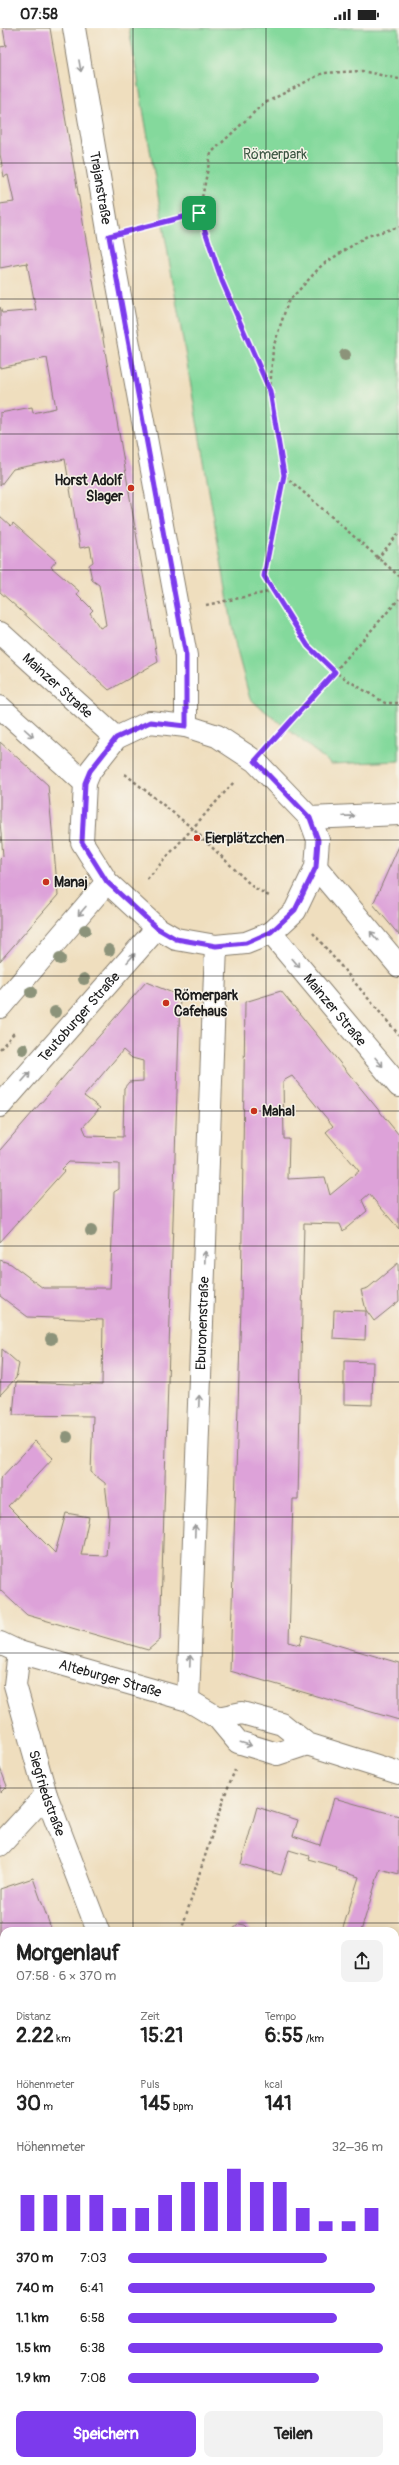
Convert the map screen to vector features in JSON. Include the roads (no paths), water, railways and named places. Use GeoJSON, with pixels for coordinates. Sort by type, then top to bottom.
{"type":"FeatureCollection","features":[{"type":"Feature","properties":{"kind":"street","name":"Trajanstraße"},"geometry":{"type":"LineString","coordinates":[[74,28],[109,236],[186,656],[186,726]]}},
{"type":"Feature","properties":{"kind":"street","name":"Mainzer Straße"},"geometry":{"type":"LineString","coordinates":[[0,632],[116,738]]}},
{"type":"Feature","properties":{"kind":"street"},"geometry":{"type":"LineString","coordinates":[[0,707],[85,783]]}},
{"type":"Feature","properties":{"kind":"street"},"geometry":{"type":"LineString","coordinates":[[150,722],[186,726],[217,736],[255,761],[310,818],[318,840],[316,867],[295,910],[271,932],[246,943],[216,946],[176,939],[157,928],[107,882],[82,842],[85,783],[90,771],[116,738],[150,722]]}},
{"type":"Feature","properties":{"kind":"street"},"geometry":{"type":"LineString","coordinates":[[310,818],[399,814]]}},
{"type":"Feature","properties":{"kind":"street"},"geometry":{"type":"LineString","coordinates":[[316,867],[399,966]]}},
{"type":"Feature","properties":{"kind":"street"},"geometry":{"type":"LineString","coordinates":[[0,1007],[107,882]]}},
{"type":"Feature","properties":{"kind":"street","name":"Teutoburger Straße"},"geometry":{"type":"LineString","coordinates":[[0,1106],[157,928]]}},
{"type":"Feature","properties":{"kind":"street","name":"Mainzer Straße"},"geometry":{"type":"LineString","coordinates":[[271,932],[399,1086]]}},
{"type":"Feature","properties":{"kind":"street","name":"Eburonenstraße"},"geometry":{"type":"LineString","coordinates":[[188,1700],[216,946]]}},
{"type":"Feature","properties":{"kind":"street","name":"Alteburger Straße"},"geometry":{"type":"LineString","coordinates":[[9,1647],[188,1700],[218,1718],[238,1742],[277,1754],[307,1744]]}},
{"type":"Feature","properties":{"kind":"street","name":"Siegfriedstraße"},"geometry":{"type":"LineString","coordinates":[[9,1647],[15,1685],[46,1795],[96,1927]]}},
{"type":"Feature","properties":{"kind":"street"},"geometry":{"type":"LineString","coordinates":[[218,1718],[242,1713],[282,1724],[307,1744],[399,1773]]}},
{"type":"Feature","properties":{"kind":"street"},"geometry":{"type":"LineString","coordinates":[[0,1845],[46,1795]]}},
{"type":"Feature","properties":{"kind":"place","name":"Horst Adolf Slager"},"geometry":{"type":"Point","coordinates":[131,488]}},
{"type":"Feature","properties":{"kind":"place","name":"Eierplätzchen"},"geometry":{"type":"Point","coordinates":[197,838]}},
{"type":"Feature","properties":{"kind":"place","name":"Manaj"},"geometry":{"type":"Point","coordinates":[46,882]}},
{"type":"Feature","properties":{"kind":"place","name":"Römerpark Cafehaus"},"geometry":{"type":"Point","coordinates":[166,1003]}},
{"type":"Feature","properties":{"kind":"place","name":"Mahal"},"geometry":{"type":"Point","coordinates":[254,1111]}},
{"type":"Feature","properties":{"kind":"park label","name":"Römerpark"},"geometry":{"type":"Point","coordinates":[275,154]}}]}
